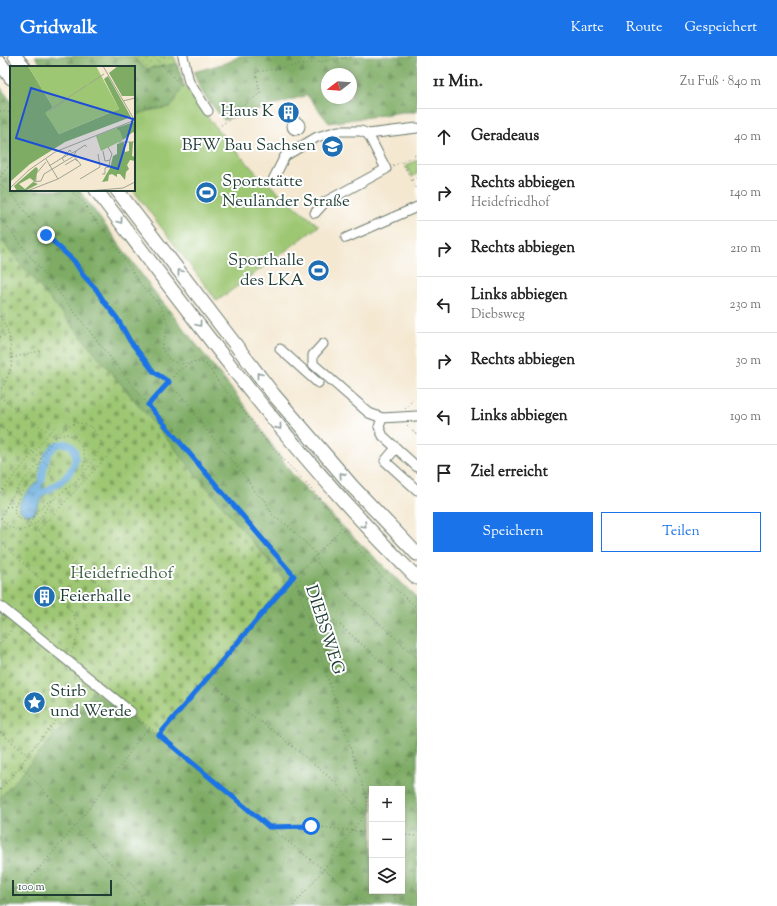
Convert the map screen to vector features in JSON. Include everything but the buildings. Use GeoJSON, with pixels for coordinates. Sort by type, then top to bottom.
{"type":"FeatureCollection","features":[{"type":"Feature","properties":{"kind":"highway"},"geometry":{"type":"LineString","coordinates":[[15,56],[23,66]]}},
{"type":"Feature","properties":{"kind":"highway"},"geometry":{"type":"LineString","coordinates":[[0,63],[10,77]]}},
{"type":"Feature","properties":{"kind":"highway"},"geometry":{"type":"LineString","coordinates":[[97,191],[232,368],[286,434],[345,504],[417,578]]}},
{"type":"Feature","properties":{"kind":"highway"},"geometry":{"type":"LineString","coordinates":[[118,191],[274,395],[347,480],[417,554]]}},
{"type":"Feature","properties":{"kind":"street"},"geometry":{"type":"LineString","coordinates":[[182,56],[189,82],[208,111]]}},
{"type":"Feature","properties":{"kind":"street"},"geometry":{"type":"LineString","coordinates":[[273,180],[285,156],[317,137],[338,131],[361,131],[368,134],[417,128]]}},
{"type":"Feature","properties":{"kind":"street"},"geometry":{"type":"LineString","coordinates":[[298,129],[306,143]]}},
{"type":"Feature","properties":{"kind":"street"},"geometry":{"type":"LineString","coordinates":[[315,213],[325,202],[386,170],[368,134]]}},
{"type":"Feature","properties":{"kind":"street"},"geometry":{"type":"LineString","coordinates":[[346,238],[417,208]]}},
{"type":"Feature","properties":{"kind":"street"},"geometry":{"type":"LineString","coordinates":[[323,344],[313,355],[313,364],[369,413],[382,418],[417,416]]}},
{"type":"Feature","properties":{"kind":"street"},"geometry":{"type":"LineString","coordinates":[[280,349],[318,383]]}},
{"type":"Feature","properties":{"kind":"street"},"geometry":{"type":"LineString","coordinates":[[310,376],[317,367]]}},
{"type":"Feature","properties":{"kind":"street"},"geometry":{"type":"LineString","coordinates":[[382,418],[379,427],[380,432],[417,467]]}},
{"type":"Feature","properties":{"kind":"street"},"geometry":{"type":"LineString","coordinates":[[396,448],[385,461],[417,490]]}},
{"type":"Feature","properties":{"kind":"street"},"geometry":{"type":"LineString","coordinates":[[0,606],[131,712]]}},
{"type":"Feature","properties":{"kind":"path"},"geometry":{"type":"LineString","coordinates":[[153,56],[184,88]]}},
{"type":"Feature","properties":{"kind":"path"},"geometry":{"type":"LineString","coordinates":[[162,65],[165,56]]}},
{"type":"Feature","properties":{"kind":"path"},"geometry":{"type":"LineString","coordinates":[[221,125],[229,120],[229,116],[260,93],[256,72],[356,56]]}},
{"type":"Feature","properties":{"kind":"path"},"geometry":{"type":"LineString","coordinates":[[0,111],[10,113]]}},
{"type":"Feature","properties":{"kind":"path"},"geometry":{"type":"LineString","coordinates":[[386,170],[417,154]]}},
{"type":"Feature","properties":{"kind":"path"},"geometry":{"type":"LineString","coordinates":[[402,161],[417,191]]}},
{"type":"Feature","properties":{"kind":"path"},"geometry":{"type":"LineString","coordinates":[[0,177],[10,165]]}},
{"type":"Feature","properties":{"kind":"path"},"geometry":{"type":"LineString","coordinates":[[411,180],[417,177]]}},
{"type":"Feature","properties":{"kind":"path"},"geometry":{"type":"LineString","coordinates":[[0,184],[16,199],[28,216],[46,235],[74,261],[117,318],[130,341],[154,372],[169,382],[173,389],[187,401],[200,422],[247,479],[255,493],[265,500],[273,516],[288,526],[309,546],[316,555],[318,564],[348,596],[417,658]]}},
{"type":"Feature","properties":{"kind":"path"},"geometry":{"type":"LineString","coordinates":[[71,191],[85,204],[88,211],[108,235],[143,288],[160,305],[168,324],[162,349],[169,359],[178,364],[200,362],[207,365],[220,384],[255,425],[266,441],[306,483],[336,518],[342,529],[379,574],[417,608]]}},
{"type":"Feature","properties":{"kind":"path","name":"DIEBSWEG"},"geometry":{"type":"LineString","coordinates":[[0,218],[148,405],[294,576],[369,803]]}},
{"type":"Feature","properties":{"kind":"path"},"geometry":{"type":"LineString","coordinates":[[0,316],[9,333],[12,358],[12,364],[6,381],[0,391]]}},
{"type":"Feature","properties":{"kind":"path"},"geometry":{"type":"LineString","coordinates":[[0,337],[9,333]]}},
{"type":"Feature","properties":{"kind":"path"},"geometry":{"type":"LineString","coordinates":[[12,358],[43,350]]}},
{"type":"Feature","properties":{"kind":"path"},"geometry":{"type":"LineString","coordinates":[[148,405],[180,370],[193,363]]}},
{"type":"Feature","properties":{"kind":"path"},"geometry":{"type":"LineString","coordinates":[[417,395],[403,417],[407,426],[417,434]]}},
{"type":"Feature","properties":{"kind":"path"},"geometry":{"type":"LineString","coordinates":[[0,397],[55,437]]}},
{"type":"Feature","properties":{"kind":"path"},"geometry":{"type":"LineString","coordinates":[[29,529],[31,520],[42,505],[54,499],[82,476],[98,452],[101,442],[93,428],[76,423],[70,425],[55,437],[41,459],[38,473],[21,493],[15,506],[14,511],[17,518],[23,521],[31,520]]}},
{"type":"Feature","properties":{"kind":"path"},"geometry":{"type":"LineString","coordinates":[[0,426],[48,464],[51,469],[50,473],[52,476],[54,474]]}},
{"type":"Feature","properties":{"kind":"path"},"geometry":{"type":"LineString","coordinates":[[0,494],[56,426]]}},
{"type":"Feature","properties":{"kind":"path"},"geometry":{"type":"LineString","coordinates":[[55,437],[67,434],[74,437],[83,449],[85,459],[82,476]]}},
{"type":"Feature","properties":{"kind":"path"},"geometry":{"type":"LineString","coordinates":[[120,602],[38,531],[126,435]]}},
{"type":"Feature","properties":{"kind":"path"},"geometry":{"type":"LineString","coordinates":[[40,463],[20,485],[5,507],[1,518],[10,527],[18,531],[29,529],[40,519],[54,499]]}},
{"type":"Feature","properties":{"kind":"path"},"geometry":{"type":"LineString","coordinates":[[5,507],[15,506]]}},
{"type":"Feature","properties":{"kind":"path"},"geometry":{"type":"LineString","coordinates":[[159,735],[294,576],[306,566],[342,529]]}},
{"type":"Feature","properties":{"kind":"path"},"geometry":{"type":"LineString","coordinates":[[0,541],[22,564],[62,600],[71,611],[77,623],[79,634],[68,661]]}},
{"type":"Feature","properties":{"kind":"path"},"geometry":{"type":"LineString","coordinates":[[297,588],[417,693]]}},
{"type":"Feature","properties":{"kind":"path"},"geometry":{"type":"LineString","coordinates":[[0,644],[19,621]]}},
{"type":"Feature","properties":{"kind":"path"},"geometry":{"type":"LineString","coordinates":[[208,679],[243,709],[280,736],[335,782],[364,816]]}},
{"type":"Feature","properties":{"kind":"path"},"geometry":{"type":"LineString","coordinates":[[0,790],[21,766],[27,755],[92,680]]}},
{"type":"Feature","properties":{"kind":"path"},"geometry":{"type":"LineString","coordinates":[[131,712],[269,827],[370,906]]}},
{"type":"Feature","properties":{"kind":"path"},"geometry":{"type":"LineString","coordinates":[[6,906],[75,827],[143,734],[151,728]]}},
{"type":"Feature","properties":{"kind":"path"},"geometry":{"type":"LineString","coordinates":[[0,732],[27,755]]}},
{"type":"Feature","properties":{"kind":"path"},"geometry":{"type":"LineString","coordinates":[[386,786],[417,749]]}},
{"type":"Feature","properties":{"kind":"path"},"geometry":{"type":"LineString","coordinates":[[21,766],[37,782],[75,827],[141,894],[143,906]]}},
{"type":"Feature","properties":{"kind":"path"},"geometry":{"type":"LineString","coordinates":[[293,906],[324,869],[369,808]]}},
{"type":"Feature","properties":{"kind":"path"},"geometry":{"type":"LineString","coordinates":[[269,827],[311,826],[369,833]]}},
{"type":"Feature","properties":{"kind":"path"},"geometry":{"type":"LineString","coordinates":[[405,835],[417,836]]}},
{"type":"Feature","properties":{"kind":"path"},"geometry":{"type":"LineString","coordinates":[[394,894],[397,906]]}},
{"type":"Feature","properties":{"kind":"green space"},"geometry":{"type":"Polygon","coordinates":[[[35,56],[132,56],[146,69],[177,64],[184,85],[171,107],[147,111],[135,116],[135,66],[42,66],[35,56]]]}},
{"type":"Feature","properties":{"kind":"green space"},"geometry":{"type":"Polygon","coordinates":[[[132,56],[174,56],[177,64],[146,69],[132,56]]]}},
{"type":"Feature","properties":{"kind":"green space"},"geometry":{"type":"Polygon","coordinates":[[[239,56],[417,56],[417,112],[402,112],[329,123],[307,95],[224,120],[200,90],[194,72],[229,62],[239,56]]]}},
{"type":"Feature","properties":{"kind":"green space","name":"Sportstätte Neuländer Straße"},"geometry":{"type":"Polygon","coordinates":[[[184,85],[216,128],[259,176],[319,226],[217,301],[134,191],[135,191],[135,116],[147,111],[171,107],[184,85]]]}},
{"type":"Feature","properties":{"kind":"green space"},"geometry":{"type":"Polygon","coordinates":[[[0,87],[10,100],[10,191],[80,191],[153,290],[241,401],[292,474],[336,520],[417,598],[417,906],[0,906],[0,798],[93,691],[157,737],[286,582],[0,239],[0,87]]]}},
{"type":"Feature","properties":{"kind":"green space"},"geometry":{"type":"Polygon","coordinates":[[[417,160],[417,174],[412,177],[406,166],[417,160]]]}},
{"type":"Feature","properties":{"kind":"green space","name":"Heidefriedhof"},"geometry":{"type":"Polygon","coordinates":[[[0,239],[286,582],[208,679],[157,737],[93,692],[0,798],[0,239]]]}},
{"type":"Feature","properties":{"kind":"water"},"geometry":{"type":"Polygon","coordinates":[[[40,479],[44,481],[42,488],[46,488],[48,492],[42,498],[34,513],[24,513],[19,509],[20,504],[27,492],[40,479]]]}},
{"type":"Feature","properties":{"kind":"waterway"},"geometry":{"type":"LineString","coordinates":[[42,480],[43,469],[49,453],[61,444],[71,446],[74,451],[74,464],[65,478],[48,490]]}},
{"type":"Feature","properties":{"kind":"place","name":"Haus K"},"geometry":{"type":"Point","coordinates":[289,112]}},
{"type":"Feature","properties":{"kind":"place","name":"BFW Bau Sachsen"},"geometry":{"type":"Point","coordinates":[332,146]}},
{"type":"Feature","properties":{"kind":"place","name":"Sportstätte Neuländer Straße"},"geometry":{"type":"Point","coordinates":[206,192]}},
{"type":"Feature","properties":{"kind":"place","name":"Sporthalle des LKA"},"geometry":{"type":"Point","coordinates":[319,271]}},
{"type":"Feature","properties":{"kind":"place","name":"Feierhalle"},"geometry":{"type":"Point","coordinates":[45,597]}},
{"type":"Feature","properties":{"kind":"place","name":"Stirb und Werde"},"geometry":{"type":"Point","coordinates":[34,702]}},
{"type":"Feature","properties":{"kind":"route"},"geometry":{"type":"LineString","coordinates":[[46,235],[74,261],[117,318],[130,341],[154,372],[162,379],[169,382],[148,405],[294,576],[159,735],[269,827],[311,826]]}}]}
